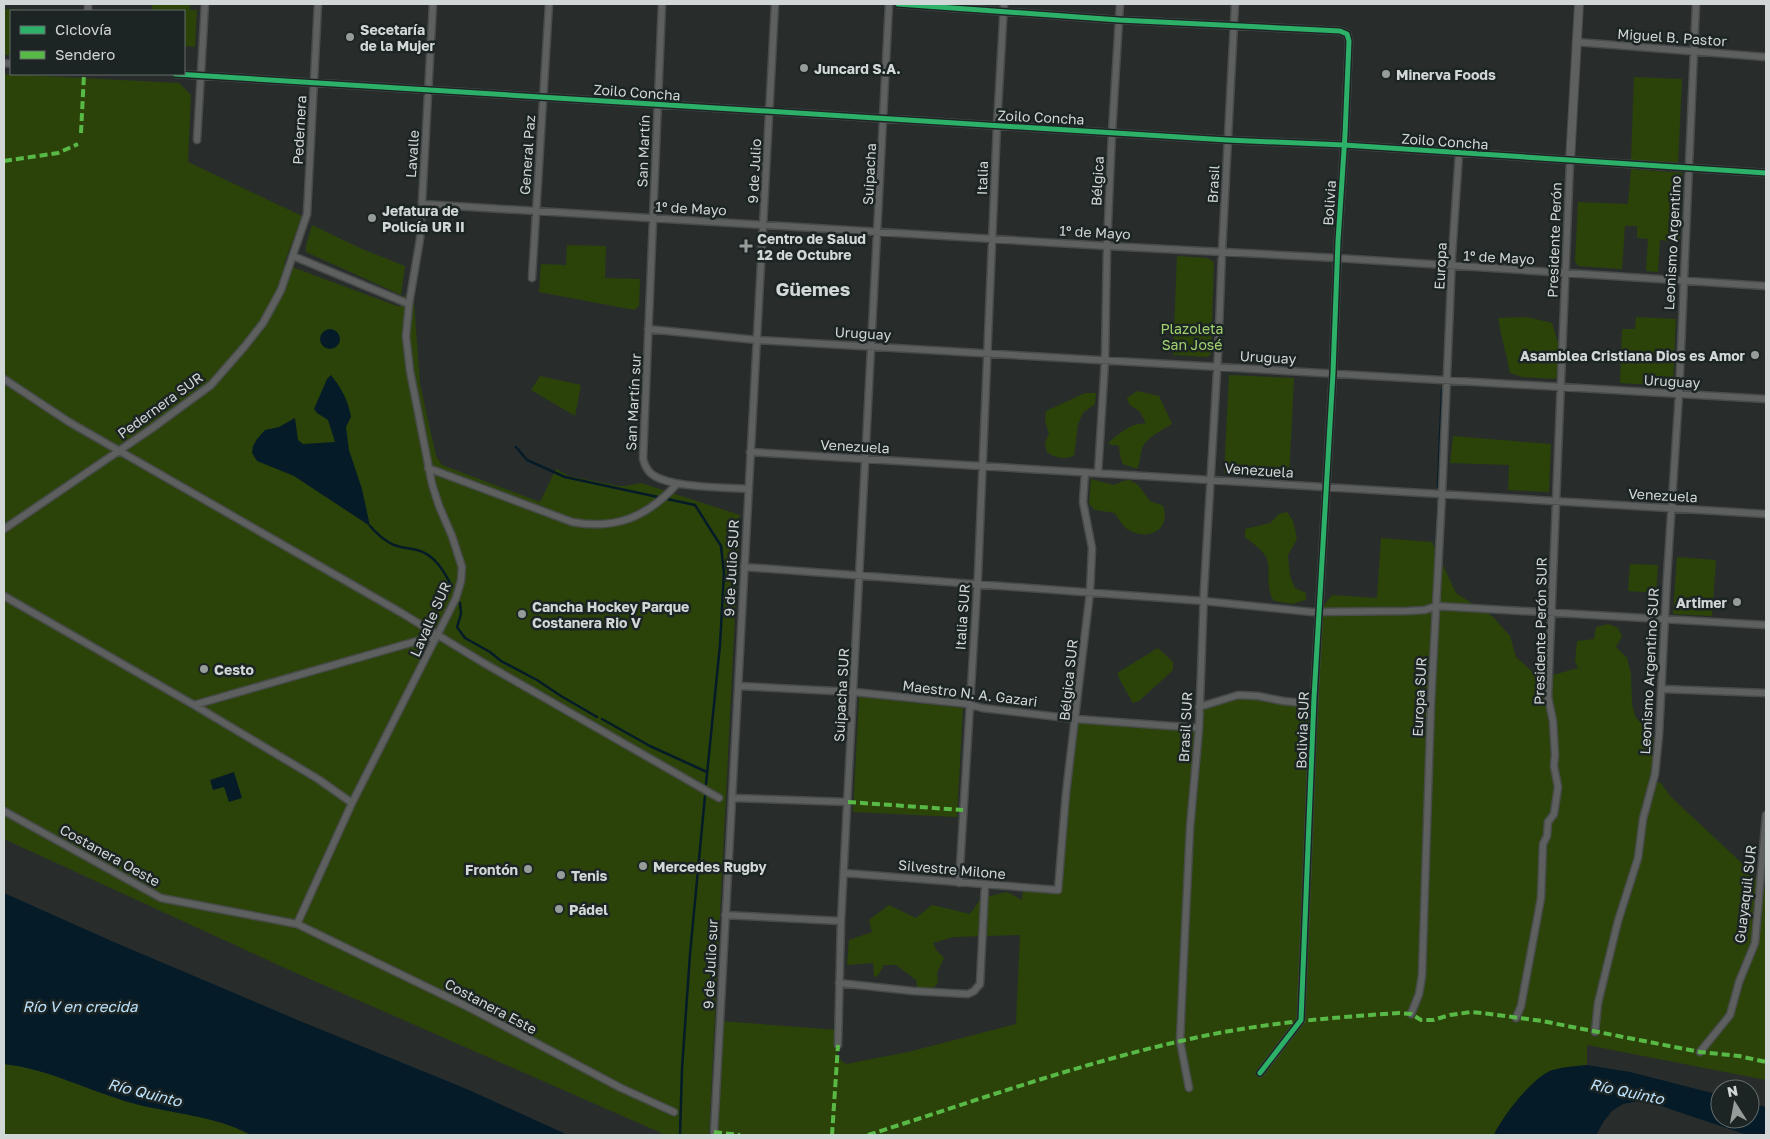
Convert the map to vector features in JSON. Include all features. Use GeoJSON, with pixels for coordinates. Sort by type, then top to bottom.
{"type":"FeatureCollection","features":[{"type":"Feature","properties":{"kind":"street"},"geometry":{"type":"LineString","coordinates":[[198,140],[205,4]]}},
{"type":"Feature","properties":{"kind":"street","name":"Pedernera"},"geometry":{"type":"LineString","coordinates":[[294,256],[307,214],[318,4]]}},
{"type":"Feature","properties":{"kind":"street","name":"Lavalle"},"geometry":{"type":"LineString","coordinates":[[409,304],[420,239],[433,4]]}},
{"type":"Feature","properties":{"kind":"street","name":"General Paz"},"geometry":{"type":"LineString","coordinates":[[532,278],[548,4]]}},
{"type":"Feature","properties":{"kind":"street","name":"San Martín"},"geometry":{"type":"LineString","coordinates":[[648,329],[662,4]]}},
{"type":"Feature","properties":{"kind":"street","name":"9 de Julio"},"geometry":{"type":"LineString","coordinates":[[757,340],[775,4]]}},
{"type":"Feature","properties":{"kind":"street","name":"Suipacha"},"geometry":{"type":"LineString","coordinates":[[872,346],[890,4]]}},
{"type":"Feature","properties":{"kind":"street"},"geometry":{"type":"LineString","coordinates":[[898,4],[1118,20],[1234,25]]}},
{"type":"Feature","properties":{"kind":"street","name":"Italia"},"geometry":{"type":"LineString","coordinates":[[987,353],[1004,4]]}},
{"type":"Feature","properties":{"kind":"street","name":"Bélgica"},"geometry":{"type":"LineString","coordinates":[[1105,360],[1107,246],[1120,4]]}},
{"type":"Feature","properties":{"kind":"street","name":"Brasil"},"geometry":{"type":"LineString","coordinates":[[1217,367],[1235,4]]}},
{"type":"Feature","properties":{"kind":"street","name":"Presidente Perón"},"geometry":{"type":"LineString","coordinates":[[1562,387],[1565,273],[1579,4]]}},
{"type":"Feature","properties":{"kind":"street","name":"Leonismo Argentino"},"geometry":{"type":"LineString","coordinates":[[1678,394],[1696,4]]}},
{"type":"Feature","properties":{"kind":"street","name":"Bolivia"},"geometry":{"type":"LineString","coordinates":[[1234,25],[1340,31],[1347,34],[1349,41],[1337,258],[1333,374]]}},
{"type":"Feature","properties":{"kind":"street","name":"Miguel B. Pastor"},"geometry":{"type":"LineString","coordinates":[[1576,42],[1766,57]]}},
{"type":"Feature","properties":{"kind":"street","name":"Zoilo Concha"},"geometry":{"type":"LineString","coordinates":[[185,74],[1227,140],[1344,145],[1766,173]]}},
{"type":"Feature","properties":{"kind":"street","name":"Europa"},"geometry":{"type":"LineString","coordinates":[[1448,380],[1459,153]]}},
{"type":"Feature","properties":{"kind":"street","name":"1º de Mayo"},"geometry":{"type":"LineString","coordinates":[[422,204],[1107,246],[1337,258],[1766,286]]}},
{"type":"Feature","properties":{"kind":"street"},"geometry":{"type":"LineString","coordinates":[[294,256],[409,304]]}},
{"type":"Feature","properties":{"kind":"street","name":"Pedernera SUR"},"geometry":{"type":"LineString","coordinates":[[4,529],[151,429],[211,385],[263,323],[281,290],[294,256]]}},
{"type":"Feature","properties":{"kind":"street","name":"Lavalle SUR"},"geometry":{"type":"LineString","coordinates":[[297,924],[352,803],[456,598],[461,581],[462,567],[436,497],[428,468],[407,354],[406,336],[409,304]]}},
{"type":"Feature","properties":{"kind":"street","name":"Uruguay"},"geometry":{"type":"LineString","coordinates":[[648,329],[757,340],[1766,399]]}},
{"type":"Feature","properties":{"kind":"street","name":"San Martín sur"},"geometry":{"type":"LineString","coordinates":[[648,329],[643,460],[651,474],[659,479],[677,484]]}},
{"type":"Feature","properties":{"kind":"street","name":"9 de Julio SUR"},"geometry":{"type":"LineString","coordinates":[[732,798],[757,340]]}},
{"type":"Feature","properties":{"kind":"street","name":"Suipacha SUR"},"geometry":{"type":"LineString","coordinates":[[838,1045],[841,922],[872,346]]}},
{"type":"Feature","properties":{"kind":"street","name":"Italia SUR"},"geometry":{"type":"LineString","coordinates":[[959,883],[977,584],[987,353]]}},
{"type":"Feature","properties":{"kind":"street"},"geometry":{"type":"LineString","coordinates":[[1098,474],[1105,360]]}},
{"type":"Feature","properties":{"kind":"street","name":"Brasil SUR"},"geometry":{"type":"LineString","coordinates":[[1189,1088],[1180,1041],[1190,828],[1199,728],[1217,367]]}},
{"type":"Feature","properties":{"kind":"street","name":"Bolivia SUR"},"geometry":{"type":"LineString","coordinates":[[1260,1073],[1301,1020],[1318,612],[1333,374]]}},
{"type":"Feature","properties":{"kind":"street"},"geometry":{"type":"LineString","coordinates":[[4,379],[70,422],[719,798]]}},
{"type":"Feature","properties":{"kind":"street","name":"Europa SUR"},"geometry":{"type":"LineString","coordinates":[[1410,1014],[1419,994],[1422,976],[1431,708],[1448,380]]}},
{"type":"Feature","properties":{"kind":"street","name":"Presidente Perón SUR"},"geometry":{"type":"LineString","coordinates":[[1516,1018],[1521,1006],[1541,898],[1543,844],[1547,836],[1548,822],[1554,814],[1558,786],[1554,766],[1553,720],[1548,697],[1555,501],[1562,387]]}},
{"type":"Feature","properties":{"kind":"street","name":"Leonismo Argentino SUR"},"geometry":{"type":"LineString","coordinates":[[1595,1032],[1598,1003],[1618,922],[1638,858],[1643,819],[1654,774],[1660,734],[1664,619],[1678,394]]}},
{"type":"Feature","properties":{"kind":"street","name":"Venezuela"},"geometry":{"type":"LineString","coordinates":[[750,452],[1766,514]]}},
{"type":"Feature","properties":{"kind":"street"},"geometry":{"type":"LineString","coordinates":[[428,468],[572,522],[591,526],[622,522],[660,501],[677,484],[748,489]]}},
{"type":"Feature","properties":{"kind":"street","name":"Bélgica SUR"},"geometry":{"type":"LineString","coordinates":[[1058,890],[1066,793],[1090,592],[1092,548],[1083,502],[1085,473]]}},
{"type":"Feature","properties":{"kind":"street"},"geometry":{"type":"LineString","coordinates":[[744,567],[1090,592],[1318,612],[1407,611],[1425,610],[1436,606],[1766,626]]}},
{"type":"Feature","properties":{"kind":"street"},"geometry":{"type":"LineString","coordinates":[[4,596],[194,705],[318,779],[352,803]]}},
{"type":"Feature","properties":{"kind":"street"},"geometry":{"type":"LineString","coordinates":[[194,705],[438,634]]}},
{"type":"Feature","properties":{"kind":"street","name":"Maestro N. A. Gazari"},"geometry":{"type":"LineString","coordinates":[[738,686],[854,692],[969,704],[982,708],[1076,719],[1199,728]]}},
{"type":"Feature","properties":{"kind":"street"},"geometry":{"type":"LineString","coordinates":[[1662,689],[1766,693]]}},
{"type":"Feature","properties":{"kind":"street"},"geometry":{"type":"LineString","coordinates":[[1199,707],[1238,695],[1314,704]]}},
{"type":"Feature","properties":{"kind":"street"},"geometry":{"type":"LineString","coordinates":[[732,798],[848,802]]}},
{"type":"Feature","properties":{"kind":"street","name":"9 de Julio sur"},"geometry":{"type":"LineString","coordinates":[[714,1132],[732,798]]}},
{"type":"Feature","properties":{"kind":"street","name":"Costanera Oeste"},"geometry":{"type":"LineString","coordinates":[[4,811],[161,898],[297,924]]}},
{"type":"Feature","properties":{"kind":"street","name":"Guayaquil SUR"},"geometry":{"type":"LineString","coordinates":[[1700,1052],[1730,1015],[1739,982],[1755,943],[1765,848],[1766,816]]}},
{"type":"Feature","properties":{"kind":"street","name":"Silvestre Milone"},"geometry":{"type":"LineString","coordinates":[[844,873],[1058,890]]}},
{"type":"Feature","properties":{"kind":"street"},"geometry":{"type":"LineString","coordinates":[[839,983],[913,991],[968,994],[974,991],[980,984],[986,885]]}},
{"type":"Feature","properties":{"kind":"street"},"geometry":{"type":"LineString","coordinates":[[725,915],[841,922]]}},
{"type":"Feature","properties":{"kind":"street","name":"Costanera Este"},"geometry":{"type":"LineString","coordinates":[[297,924],[470,1008],[621,1088],[674,1112]]}},
{"type":"Feature","properties":{"kind":"green space"},"geometry":{"type":"Polygon","coordinates":[[[152,4],[190,4],[190,10],[197,10],[195,47],[185,46],[185,10],[152,10],[152,4]]]}},
{"type":"Feature","properties":{"kind":"green space"},"geometry":{"type":"Polygon","coordinates":[[[4,9],[24,10],[10,10],[10,55],[4,55],[4,9]]]}},
{"type":"Feature","properties":{"kind":"green space"},"geometry":{"type":"Polygon","coordinates":[[[4,74],[179,83],[191,95],[188,162],[302,216],[284,264],[400,307],[404,295],[414,302],[420,384],[436,456],[442,465],[540,502],[556,469],[569,476],[619,486],[641,483],[740,515],[709,1135],[666,1135],[287,969],[4,839],[4,74]]]}},
{"type":"Feature","properties":{"kind":"green space"},"geometry":{"type":"Polygon","coordinates":[[[1634,77],[1682,79],[1678,163],[1631,160],[1634,77]]]}},
{"type":"Feature","properties":{"kind":"green space"},"geometry":{"type":"Polygon","coordinates":[[[1631,169],[1682,173],[1680,242],[1660,240],[1658,272],[1646,271],[1648,239],[1637,238],[1637,226],[1625,226],[1622,269],[1578,266],[1575,261],[1578,202],[1628,204],[1631,169]]]}},
{"type":"Feature","properties":{"kind":"green space"},"geometry":{"type":"Polygon","coordinates":[[[312,225],[362,249],[405,266],[401,295],[306,252],[306,245],[312,225]]]}},
{"type":"Feature","properties":{"kind":"green space"},"geometry":{"type":"Polygon","coordinates":[[[567,245],[606,246],[605,278],[640,279],[639,306],[634,310],[539,292],[541,264],[566,265],[567,245]]]}},
{"type":"Feature","properties":{"kind":"green space","name":"Plazoleta San José"},"geometry":{"type":"Polygon","coordinates":[[[1177,256],[1207,258],[1214,262],[1211,354],[1207,357],[1173,355],[1177,256]]]}},
{"type":"Feature","properties":{"kind":"green space"},"geometry":{"type":"Polygon","coordinates":[[[1527,317],[1552,323],[1560,359],[1560,367],[1555,379],[1522,377],[1510,373],[1498,318],[1527,317]]]}},
{"type":"Feature","properties":{"kind":"green space"},"geometry":{"type":"Polygon","coordinates":[[[1636,317],[1676,319],[1673,386],[1620,383],[1622,329],[1635,329],[1636,317]]]}},
{"type":"Feature","properties":{"kind":"green space"},"geometry":{"type":"Polygon","coordinates":[[[1229,375],[1294,378],[1289,477],[1224,473],[1229,375]]]}},
{"type":"Feature","properties":{"kind":"green space"},"geometry":{"type":"Polygon","coordinates":[[[540,376],[581,385],[575,416],[531,390],[540,376]]]}},
{"type":"Feature","properties":{"kind":"green space"},"geometry":{"type":"Polygon","coordinates":[[[1137,391],[1159,396],[1172,424],[1145,442],[1137,469],[1123,464],[1119,446],[1108,444],[1128,428],[1146,423],[1140,412],[1129,404],[1127,398],[1137,391]]]}},
{"type":"Feature","properties":{"kind":"green space"},"geometry":{"type":"Polygon","coordinates":[[[1085,393],[1096,393],[1095,404],[1083,413],[1078,424],[1074,456],[1060,458],[1050,454],[1047,452],[1045,443],[1049,433],[1045,421],[1046,411],[1085,393]]]}},
{"type":"Feature","properties":{"kind":"green space"},"geometry":{"type":"Polygon","coordinates":[[[1453,436],[1551,444],[1549,492],[1508,490],[1509,465],[1450,463],[1453,436]]]}},
{"type":"Feature","properties":{"kind":"green space"},"geometry":{"type":"Polygon","coordinates":[[[1091,479],[1114,485],[1130,480],[1138,485],[1150,501],[1163,506],[1165,514],[1161,527],[1150,534],[1135,533],[1125,527],[1115,513],[1095,510],[1089,504],[1091,479]]]}},
{"type":"Feature","properties":{"kind":"green space"},"geometry":{"type":"Polygon","coordinates":[[[1287,512],[1293,521],[1297,539],[1288,555],[1290,576],[1295,588],[1306,593],[1306,600],[1292,604],[1274,601],[1269,589],[1268,562],[1266,557],[1245,537],[1245,529],[1270,523],[1279,514],[1287,512]]]}},
{"type":"Feature","properties":{"kind":"green space"},"geometry":{"type":"Polygon","coordinates":[[[1381,538],[1432,542],[1456,593],[1493,617],[1510,636],[1516,657],[1537,676],[1542,678],[1578,668],[1575,661],[1577,641],[1594,639],[1596,627],[1608,624],[1618,628],[1622,636],[1616,647],[1627,658],[1631,674],[1632,704],[1635,716],[1658,744],[1653,776],[1648,779],[1661,783],[1671,797],[1747,868],[1766,889],[1766,1080],[1587,1045],[1587,1065],[1551,1070],[1497,1128],[1494,1135],[714,1135],[720,1021],[838,1030],[837,1057],[846,1064],[908,1052],[1016,1024],[1020,935],[953,937],[933,943],[937,951],[944,958],[937,973],[938,983],[932,989],[917,987],[916,980],[896,965],[884,965],[877,977],[874,976],[873,963],[847,965],[849,940],[872,932],[869,920],[889,905],[916,918],[932,905],[970,914],[980,900],[990,896],[1007,892],[1022,900],[1023,887],[1058,890],[1076,719],[1198,728],[1199,707],[1238,695],[1313,704],[1319,612],[1332,595],[1377,598],[1381,538]]]}},
{"type":"Feature","properties":{"kind":"green space"},"geometry":{"type":"Polygon","coordinates":[[[1677,557],[1716,560],[1712,616],[1673,614],[1677,557]]]}},
{"type":"Feature","properties":{"kind":"green space"},"geometry":{"type":"Polygon","coordinates":[[[1630,564],[1658,565],[1656,593],[1628,591],[1630,564]]]}},
{"type":"Feature","properties":{"kind":"green space"},"geometry":{"type":"Polygon","coordinates":[[[1158,648],[1173,662],[1173,670],[1139,701],[1133,703],[1117,673],[1158,648]]]}},
{"type":"Feature","properties":{"kind":"green space"},"geometry":{"type":"Polygon","coordinates":[[[859,697],[963,708],[957,817],[853,812],[859,697]]]}},
{"type":"Feature","properties":{"kind":"green space"},"geometry":{"type":"Polygon","coordinates":[[[4,1064],[53,1075],[132,1103],[222,1123],[251,1135],[4,1135],[4,1064]]]}},
{"type":"Feature","properties":{"kind":"water"},"geometry":{"type":"Polygon","coordinates":[[[330,329],[337,332],[340,339],[337,346],[330,349],[323,346],[320,339],[323,332],[330,329]]]}},
{"type":"Feature","properties":{"kind":"water"},"geometry":{"type":"Polygon","coordinates":[[[331,375],[344,395],[350,411],[351,417],[346,427],[349,450],[362,489],[370,526],[294,476],[257,461],[252,453],[253,446],[265,430],[279,427],[295,418],[298,440],[303,444],[335,442],[328,420],[314,409],[327,379],[331,375]]]}},
{"type":"Feature","properties":{"kind":"water"},"geometry":{"type":"Polygon","coordinates":[[[234,772],[242,798],[229,802],[224,787],[213,790],[210,780],[234,772]]]}},
{"type":"Feature","properties":{"kind":"water","name":"Río V en crecida"},"geometry":{"type":"Polygon","coordinates":[[[4,893],[300,1021],[469,1090],[568,1135],[251,1135],[222,1123],[132,1103],[53,1075],[4,1064],[4,893]]]}},
{"type":"Feature","properties":{"kind":"water","name":"Río Quinto"},"geometry":{"type":"Polygon","coordinates":[[[1587,1065],[1630,1072],[1710,1092],[1710,1123],[1655,1104],[1639,1101],[1623,1104],[1612,1111],[1596,1135],[1494,1135],[1511,1108],[1528,1088],[1545,1074],[1565,1067],[1587,1065]]]}},
{"type":"Feature","properties":{"kind":"water"},"geometry":{"type":"Polygon","coordinates":[[[1760,1106],[1766,1107],[1766,1135],[1747,1135],[1729,1129],[1760,1129],[1760,1106]]]}},
{"type":"Feature","properties":{"kind":"waterway"},"geometry":{"type":"LineString","coordinates":[[1438,487],[1442,390]]}},
{"type":"Feature","properties":{"kind":"waterway"},"geometry":{"type":"LineString","coordinates":[[516,447],[527,460],[565,477],[695,505],[721,546],[724,573],[720,645],[706,784]]}},
{"type":"Feature","properties":{"kind":"waterway"},"geometry":{"type":"LineString","coordinates":[[1436,555],[1438,504]]}},
{"type":"Feature","properties":{"kind":"waterway"},"geometry":{"type":"LineString","coordinates":[[370,526],[381,537],[394,545],[417,550],[428,555],[442,569],[451,585]]}},
{"type":"Feature","properties":{"kind":"waterway"},"geometry":{"type":"LineString","coordinates":[[460,603],[461,614],[457,627],[465,638],[597,717]]}},
{"type":"Feature","properties":{"kind":"waterway"},"geometry":{"type":"LineString","coordinates":[[602,719],[650,746],[707,772]]}},
{"type":"Feature","properties":{"kind":"waterway"},"geometry":{"type":"LineString","coordinates":[[680,1135],[682,1069],[690,954],[705,796]]}},
{"type":"Feature","properties":{"kind":"marked path"},"geometry":{"type":"LineString","coordinates":[[81,133],[84,75]]}},
{"type":"Feature","properties":{"kind":"marked path"},"geometry":{"type":"LineString","coordinates":[[4,161],[58,153],[78,144]]}},
{"type":"Feature","properties":{"kind":"marked path"},"geometry":{"type":"LineString","coordinates":[[848,802],[963,810]]}},
{"type":"Feature","properties":{"kind":"marked path"},"geometry":{"type":"LineString","coordinates":[[868,1135],[1024,1085],[1141,1051],[1235,1030],[1289,1022],[1344,1017],[1399,1013],[1411,1014],[1421,1020],[1433,1020],[1471,1012],[1490,1014],[1542,1021],[1700,1052],[1739,1056],[1766,1062]]}},
{"type":"Feature","properties":{"kind":"marked path"},"geometry":{"type":"LineString","coordinates":[[832,1135],[838,1045]]}},
{"type":"Feature","properties":{"kind":"marked path"},"geometry":{"type":"LineString","coordinates":[[714,1132],[740,1135]]}},
{"type":"Feature","properties":{"kind":"cycle path"},"geometry":{"type":"LineString","coordinates":[[898,4],[1119,20],[1340,31],[1347,34],[1349,41],[1345,135],[1314,698],[1301,1020],[1260,1073]]}},
{"type":"Feature","properties":{"kind":"cycle path"},"geometry":{"type":"LineString","coordinates":[[185,75],[1227,140],[1344,145],[1766,173]]}},
{"type":"Feature","properties":{"kind":"place","name":"Secetaría de la Mujer"},"geometry":{"type":"Point","coordinates":[350,37]}},
{"type":"Feature","properties":{"kind":"place","name":"Juncard S.A."},"geometry":{"type":"Point","coordinates":[804,68]}},
{"type":"Feature","properties":{"kind":"place","name":"Minerva Foods"},"geometry":{"type":"Point","coordinates":[1386,74]}},
{"type":"Feature","properties":{"kind":"place","name":"Jefatura de Policía UR II"},"geometry":{"type":"Point","coordinates":[372,218]}},
{"type":"Feature","properties":{"kind":"place","name":"Centro de Salud 12 de Octubre"},"geometry":{"type":"Point","coordinates":[746,246]}},
{"type":"Feature","properties":{"kind":"place","name":"Asamblea Cristiana Dios es Amor"},"geometry":{"type":"Point","coordinates":[1755,355]}},
{"type":"Feature","properties":{"kind":"place","name":"Artimer"},"geometry":{"type":"Point","coordinates":[1737,602]}},
{"type":"Feature","properties":{"kind":"place","name":"Cancha Hockey Parque Costanera Rio V"},"geometry":{"type":"Point","coordinates":[522,614]}},
{"type":"Feature","properties":{"kind":"place","name":"Cesto"},"geometry":{"type":"Point","coordinates":[204,669]}},
{"type":"Feature","properties":{"kind":"place","name":"Mercedes Rugby"},"geometry":{"type":"Point","coordinates":[643,866]}},
{"type":"Feature","properties":{"kind":"place","name":"Frontón"},"geometry":{"type":"Point","coordinates":[528,869]}},
{"type":"Feature","properties":{"kind":"place","name":"Tenis"},"geometry":{"type":"Point","coordinates":[561,875]}},
{"type":"Feature","properties":{"kind":"place","name":"Pádel"},"geometry":{"type":"Point","coordinates":[559,909]}},
{"type":"Feature","properties":{"kind":"district","name":"Güemes"},"geometry":{"type":"Point","coordinates":[813,288]}}]}
